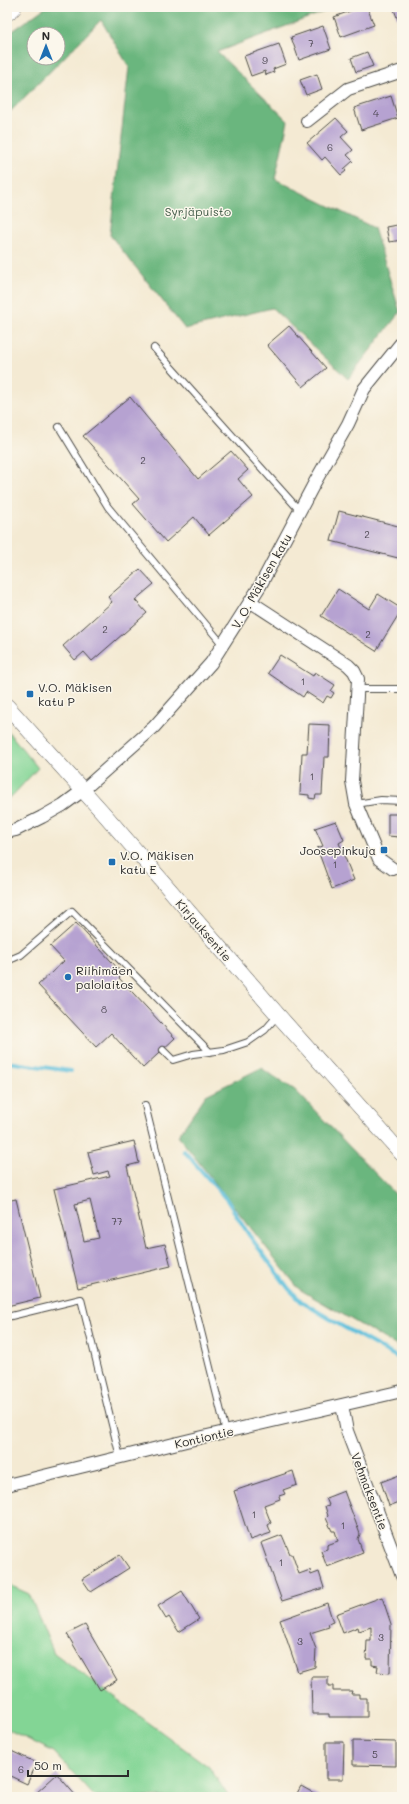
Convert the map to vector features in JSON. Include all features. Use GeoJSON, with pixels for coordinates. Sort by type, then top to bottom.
{"type":"FeatureCollection","features":[{"type":"Feature","properties":{"kind":"main road"},"geometry":{"type":"LineString","coordinates":[[7,11],[12,7]]}},
{"type":"Feature","properties":{"kind":"street"},"geometry":{"type":"LineString","coordinates":[[307,122],[348,89],[402,71]]}},
{"type":"Feature","properties":{"kind":"street","name":"V. O. Mäkisen katu"},"geometry":{"type":"LineString","coordinates":[[7,832],[16,830],[42,817],[82,791],[154,727],[211,663],[251,602],[334,450],[364,390],[402,342]]}},
{"type":"Feature","properties":{"kind":"street"},"geometry":{"type":"LineString","coordinates":[[251,602],[348,665],[354,671],[358,679],[352,781],[356,804],[379,859],[393,869]]}},
{"type":"Feature","properties":{"kind":"street","name":"Kirjauksentie"},"geometry":{"type":"LineString","coordinates":[[7,706],[402,1154]]}},
{"type":"Feature","properties":{"kind":"street","name":"Kontiontie"},"geometry":{"type":"LineString","coordinates":[[7,1486],[120,1457],[402,1391]]}},
{"type":"Feature","properties":{"kind":"street","name":"Vehmaksentie"},"geometry":{"type":"LineString","coordinates":[[342,1405],[347,1432],[402,1576]]}},
{"type":"Feature","properties":{"kind":"lane"},"geometry":{"type":"LineString","coordinates":[[154,348],[300,511]]}},
{"type":"Feature","properties":{"kind":"lane"},"geometry":{"type":"LineString","coordinates":[[59,427],[108,507],[223,645]]}},
{"type":"Feature","properties":{"kind":"lane"},"geometry":{"type":"LineString","coordinates":[[358,689],[402,688]]}},
{"type":"Feature","properties":{"kind":"lane"},"geometry":{"type":"LineString","coordinates":[[356,804],[381,800],[402,801]]}},
{"type":"Feature","properties":{"kind":"lane"},"geometry":{"type":"LineString","coordinates":[[7,961],[21,954],[72,911],[210,1052]]}},
{"type":"Feature","properties":{"kind":"lane"},"geometry":{"type":"LineString","coordinates":[[163,1050],[173,1060],[193,1054],[224,1050],[248,1042],[265,1030],[278,1015]]}},
{"type":"Feature","properties":{"kind":"lane"},"geometry":{"type":"LineString","coordinates":[[145,1105],[226,1432]]}},
{"type":"Feature","properties":{"kind":"lane"},"geometry":{"type":"LineString","coordinates":[[7,1317],[81,1300],[120,1457]]}},
{"type":"Feature","properties":{"kind":"green space","name":"Syrjäpuisto"},"geometry":{"type":"Polygon","coordinates":[[[46,7],[337,7],[217,52],[288,121],[275,179],[374,228],[400,312],[348,379],[272,308],[185,329],[110,235],[129,67],[101,20],[66,55],[66,26],[26,26],[26,66],[55,66],[7,115],[7,35],[46,7]]]}},
{"type":"Feature","properties":{"kind":"green space"},"geometry":{"type":"Polygon","coordinates":[[[7,730],[38,768],[13,795],[7,799],[7,730]]]}},
{"type":"Feature","properties":{"kind":"green space"},"geometry":{"type":"Polygon","coordinates":[[[261,1068],[295,1090],[402,1201],[402,1349],[299,1289],[178,1136],[206,1095],[261,1068]]]}},
{"type":"Feature","properties":{"kind":"green space"},"geometry":{"type":"Polygon","coordinates":[[[7,1584],[29,1594],[54,1653],[209,1767],[229,1797],[95,1797],[54,1752],[7,1729],[7,1584]]]}},
{"type":"Feature","properties":{"kind":"building"},"geometry":{"type":"Polygon","coordinates":[[[361,7],[367,7],[374,25],[341,37],[334,17],[361,7]]]}},
{"type":"Feature","properties":{"kind":"building"},"geometry":{"type":"Polygon","coordinates":[[[393,7],[402,7],[402,24],[400,25],[393,7]]]}},
{"type":"Feature","properties":{"kind":"building"},"geometry":{"type":"Polygon","coordinates":[[[323,26],[331,49],[299,60],[291,37],[323,26]]]}},
{"type":"Feature","properties":{"kind":"building"},"geometry":{"type":"Polygon","coordinates":[[[279,44],[286,64],[273,69],[274,72],[266,75],[265,71],[251,76],[244,56],[279,44]]]}},
{"type":"Feature","properties":{"kind":"building"},"geometry":{"type":"Polygon","coordinates":[[[367,52],[373,66],[356,72],[351,58],[367,52]]]}},
{"type":"Feature","properties":{"kind":"building"},"geometry":{"type":"Polygon","coordinates":[[[317,74],[322,89],[306,95],[300,80],[317,74]]]}},
{"type":"Feature","properties":{"kind":"building"},"geometry":{"type":"Polygon","coordinates":[[[391,96],[398,118],[361,130],[354,108],[391,96]]]}},
{"type":"Feature","properties":{"kind":"building"},"geometry":{"type":"Polygon","coordinates":[[[336,118],[348,131],[341,137],[353,150],[347,155],[353,161],[344,169],[346,171],[341,175],[325,157],[322,160],[307,143],[336,118]]]}},
{"type":"Feature","properties":{"kind":"building"},"geometry":{"type":"Polygon","coordinates":[[[402,224],[402,240],[389,242],[386,227],[402,224]]]}},
{"type":"Feature","properties":{"kind":"building"},"geometry":{"type":"Polygon","coordinates":[[[289,326],[326,368],[303,387],[267,345],[289,326]]]}},
{"type":"Feature","properties":{"kind":"building"},"geometry":{"type":"Polygon","coordinates":[[[130,397],[198,479],[231,451],[248,470],[238,479],[253,497],[209,535],[194,517],[166,542],[133,504],[139,499],[83,436],[130,397]]]}},
{"type":"Feature","properties":{"kind":"building"},"geometry":{"type":"Polygon","coordinates":[[[339,511],[402,527],[402,559],[331,541],[339,511]]]}},
{"type":"Feature","properties":{"kind":"building"},"geometry":{"type":"Polygon","coordinates":[[[140,569],[154,584],[135,600],[147,613],[92,661],[84,652],[75,660],[63,646],[112,602],[108,597],[140,569]]]}},
{"type":"Feature","properties":{"kind":"building"},"geometry":{"type":"Polygon","coordinates":[[[338,589],[369,609],[378,594],[402,609],[376,651],[321,616],[338,589]]]}},
{"type":"Feature","properties":{"kind":"building"},"geometry":{"type":"Polygon","coordinates":[[[280,655],[313,676],[315,672],[335,685],[331,691],[334,693],[331,698],[327,696],[323,703],[306,692],[303,697],[268,673],[280,655]]]}},
{"type":"Feature","properties":{"kind":"building"},"geometry":{"type":"Polygon","coordinates":[[[309,724],[330,725],[329,757],[324,757],[322,795],[316,795],[315,799],[309,798],[309,795],[300,794],[302,753],[307,753],[309,724]]]}},
{"type":"Feature","properties":{"kind":"building"},"geometry":{"type":"Polygon","coordinates":[[[388,814],[402,814],[402,845],[399,844],[399,837],[388,836],[388,814]]]}},
{"type":"Feature","properties":{"kind":"building"},"geometry":{"type":"Polygon","coordinates":[[[336,821],[344,840],[339,843],[354,880],[332,889],[317,848],[323,846],[315,828],[336,821]]]}},
{"type":"Feature","properties":{"kind":"building"},"geometry":{"type":"Polygon","coordinates":[[[76,923],[123,974],[119,978],[175,1038],[143,1068],[111,1033],[96,1047],[38,985],[64,961],[50,946],[76,923]]]}},
{"type":"Feature","properties":{"kind":"building"},"geometry":{"type":"Polygon","coordinates":[[[134,1141],[139,1163],[127,1166],[146,1248],[165,1244],[171,1266],[78,1288],[54,1189],[110,1176],[108,1171],[94,1175],[88,1152],[134,1141]],[[90,1200],[75,1204],[84,1241],[99,1238],[90,1200]]]}},
{"type":"Feature","properties":{"kind":"building"},"geometry":{"type":"Polygon","coordinates":[[[16,1199],[40,1298],[7,1306],[7,1201],[16,1199]]]}},
{"type":"Feature","properties":{"kind":"building"},"geometry":{"type":"Polygon","coordinates":[[[293,1471],[297,1485],[283,1490],[285,1494],[279,1496],[280,1499],[264,1505],[271,1523],[268,1525],[271,1533],[250,1540],[234,1491],[293,1471]]]}},
{"type":"Feature","properties":{"kind":"building"},"geometry":{"type":"Polygon","coordinates":[[[402,1474],[402,1501],[389,1506],[381,1482],[402,1474]]]}},
{"type":"Feature","properties":{"kind":"building"},"geometry":{"type":"Polygon","coordinates":[[[344,1491],[360,1534],[358,1539],[363,1553],[327,1567],[321,1551],[327,1549],[327,1545],[338,1541],[335,1531],[332,1531],[326,1518],[328,1516],[325,1506],[329,1505],[326,1498],[344,1491]]]}},
{"type":"Feature","properties":{"kind":"building"},"geometry":{"type":"Polygon","coordinates":[[[282,1535],[290,1554],[292,1554],[299,1574],[310,1570],[311,1575],[319,1572],[324,1588],[282,1601],[261,1543],[282,1535]]]}},
{"type":"Feature","properties":{"kind":"building"},"geometry":{"type":"Polygon","coordinates":[[[120,1555],[129,1568],[91,1592],[82,1579],[120,1555]]]}},
{"type":"Feature","properties":{"kind":"building"},"geometry":{"type":"Polygon","coordinates":[[[182,1591],[199,1619],[179,1632],[169,1617],[166,1619],[158,1606],[182,1591]]]}},
{"type":"Feature","properties":{"kind":"building"},"geometry":{"type":"Polygon","coordinates":[[[382,1597],[391,1624],[390,1673],[377,1672],[378,1666],[372,1665],[372,1659],[366,1659],[367,1641],[371,1641],[371,1627],[359,1631],[358,1627],[343,1633],[336,1614],[382,1597]]]}},
{"type":"Feature","properties":{"kind":"building"},"geometry":{"type":"Polygon","coordinates":[[[327,1603],[333,1622],[328,1624],[329,1627],[310,1633],[316,1649],[315,1667],[298,1672],[280,1620],[327,1603]]]}},
{"type":"Feature","properties":{"kind":"building"},"geometry":{"type":"Polygon","coordinates":[[[85,1625],[117,1680],[100,1690],[67,1634],[85,1625]]]}},
{"type":"Feature","properties":{"kind":"building"},"geometry":{"type":"Polygon","coordinates":[[[311,1677],[328,1677],[328,1686],[333,1686],[333,1691],[352,1691],[351,1694],[359,1694],[359,1698],[367,1698],[367,1717],[329,1717],[329,1714],[312,1714],[311,1677]]]}},
{"type":"Feature","properties":{"kind":"building"},"geometry":{"type":"Polygon","coordinates":[[[353,1741],[396,1742],[396,1766],[353,1765],[353,1741]]]}},
{"type":"Feature","properties":{"kind":"building"},"geometry":{"type":"Polygon","coordinates":[[[326,1742],[344,1742],[343,1779],[326,1779],[326,1742]]]}},
{"type":"Feature","properties":{"kind":"building"},"geometry":{"type":"Polygon","coordinates":[[[7,1749],[37,1763],[27,1784],[8,1775],[7,1778],[7,1749]]]}},
{"type":"Feature","properties":{"kind":"building"},"geometry":{"type":"Polygon","coordinates":[[[57,1774],[77,1797],[39,1797],[35,1794],[57,1774]]]}},
{"type":"Feature","properties":{"kind":"building"},"geometry":{"type":"Polygon","coordinates":[[[301,1786],[319,1796],[295,1797],[301,1786]]]}},
{"type":"Feature","properties":{"kind":"waterway"},"geometry":{"type":"LineString","coordinates":[[7,1062],[71,1071]]}},
{"type":"Feature","properties":{"kind":"waterway"},"geometry":{"type":"LineString","coordinates":[[184,1151],[227,1200],[249,1235],[289,1289],[302,1302],[402,1360]]}},
{"type":"Feature","properties":{"kind":"place","name":"V.O. Mäkisen katu P"},"geometry":{"type":"Point","coordinates":[30,694]}},
{"type":"Feature","properties":{"kind":"place","name":"Joosepinkuja"},"geometry":{"type":"Point","coordinates":[384,850]}},
{"type":"Feature","properties":{"kind":"place","name":"V.O. Mäkisen katu E"},"geometry":{"type":"Point","coordinates":[112,862]}},
{"type":"Feature","properties":{"kind":"place","name":"Riihimäen palolaitos"},"geometry":{"type":"Point","coordinates":[68,977]}}]}
